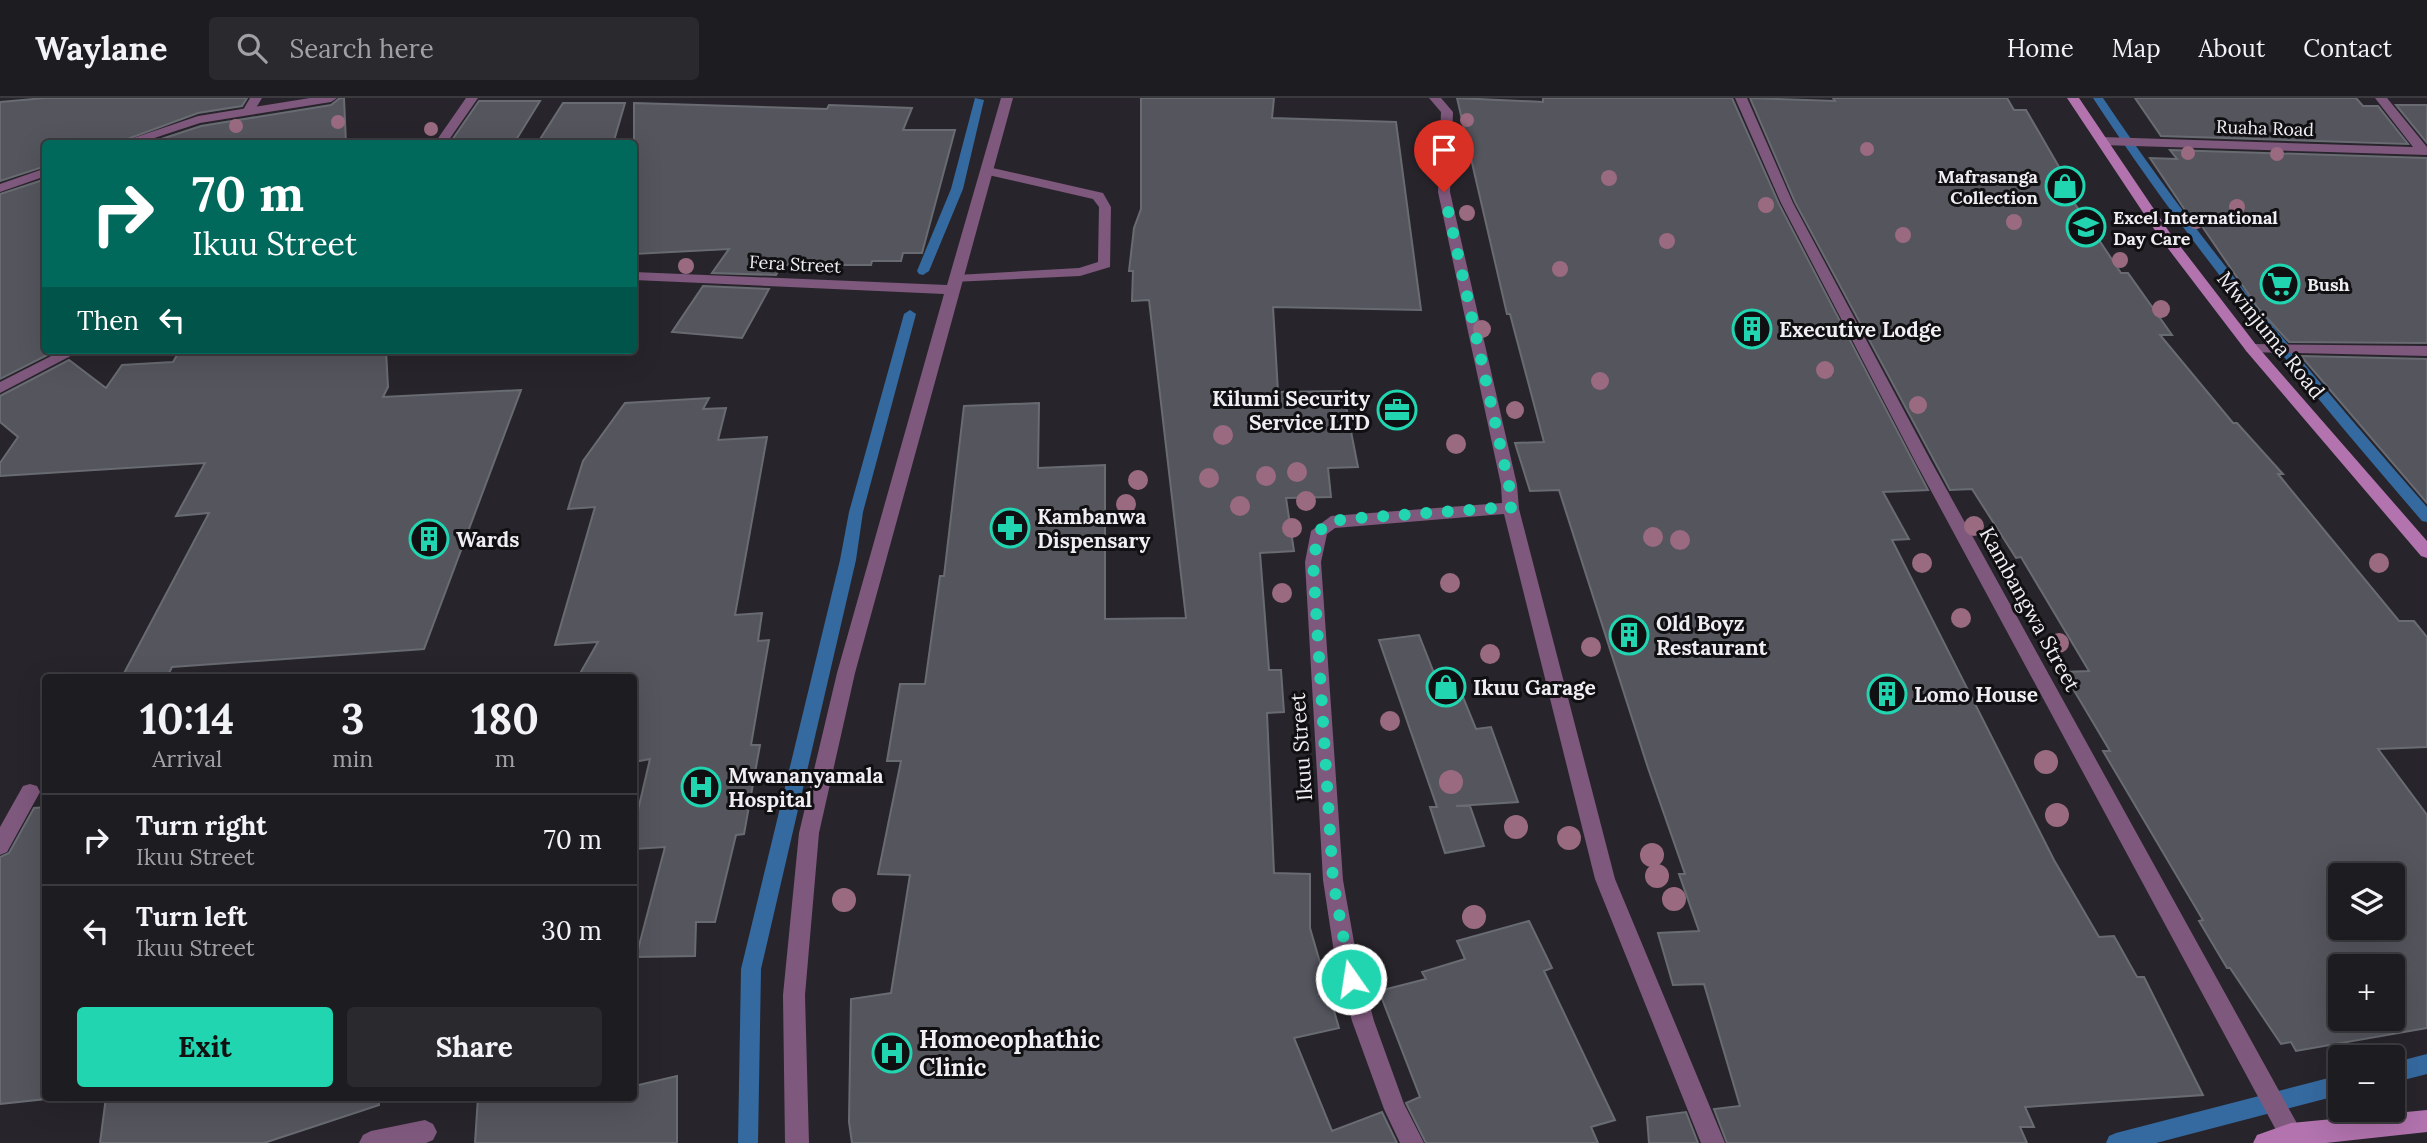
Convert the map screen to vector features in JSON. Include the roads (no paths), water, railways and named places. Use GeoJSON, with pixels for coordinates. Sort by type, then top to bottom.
{"type":"FeatureCollection","features":[{"type":"Feature","properties":{"kind":"street"},"geometry":{"type":"LineString","coordinates":[[249,110],[256,98]]}},
{"type":"Feature","properties":{"kind":"street"},"geometry":{"type":"LineString","coordinates":[[135,140],[198,120],[331,98]]}},
{"type":"Feature","properties":{"kind":"street"},"geometry":{"type":"LineString","coordinates":[[443,140],[472,98]]}},
{"type":"Feature","properties":{"kind":"street"},"geometry":{"type":"LineString","coordinates":[[797,1143],[793,995],[808,833],[888,517],[1007,98]]}},
{"type":"Feature","properties":{"kind":"street"},"geometry":{"type":"LineString","coordinates":[[1435,98],[1447,112],[1444,192],[1509,485],[1511,509],[1605,879],[1713,1143]]}},
{"type":"Feature","properties":{"kind":"street","name":"Kambangwa Street"},"geometry":{"type":"LineString","coordinates":[[1741,98],[1787,203],[1924,463],[2291,1135]]}},
{"type":"Feature","properties":{"kind":"street","name":"Mwinjuma Road"},"geometry":{"type":"LineString","coordinates":[[2073,98],[2165,235],[2252,349],[2427,552]]}},
{"type":"Feature","properties":{"kind":"street"},"geometry":{"type":"LineString","coordinates":[[2382,98],[2425,150]]}},
{"type":"Feature","properties":{"kind":"street","name":"Ruaha Road"},"geometry":{"type":"LineString","coordinates":[[2102,141],[2425,150]]}},
{"type":"Feature","properties":{"kind":"street","name":"Fera Street"},"geometry":{"type":"LineString","coordinates":[[637,276],[956,284],[1080,272],[1105,264],[1105,207],[1098,197],[988,170]]}},
{"type":"Feature","properties":{"kind":"street"},"geometry":{"type":"LineString","coordinates":[[0,188],[42,173]]}},
{"type":"Feature","properties":{"kind":"street"},"geometry":{"type":"LineString","coordinates":[[2252,349],[2427,351]]}},
{"type":"Feature","properties":{"kind":"street"},"geometry":{"type":"LineString","coordinates":[[0,388],[67,354]]}},
{"type":"Feature","properties":{"kind":"street","name":"Ikuu Street"},"geometry":{"type":"LineString","coordinates":[[1412,1143],[1395,1109],[1363,1021],[1346,958],[1333,880],[1313,562],[1319,531],[1331,522],[1511,509]]}},
{"type":"Feature","properties":{"kind":"street"},"geometry":{"type":"LineString","coordinates":[[0,846],[30,792]]}},
{"type":"Feature","properties":{"kind":"street"},"geometry":{"type":"LineString","coordinates":[[2264,1143],[2291,1135],[2427,1121]]}},
{"type":"Feature","properties":{"kind":"street"},"geometry":{"type":"LineString","coordinates":[[371,1143],[425,1132]]}},
{"type":"Feature","properties":{"kind":"waterway"},"geometry":{"type":"LineString","coordinates":[[2098,98],[2173,208],[2213,261],[2297,365],[2427,517]]}},
{"type":"Feature","properties":{"kind":"waterway"},"geometry":{"type":"LineString","coordinates":[[923,271],[957,189],[979,100]]}},
{"type":"Feature","properties":{"kind":"waterway"},"geometry":{"type":"LineString","coordinates":[[748,1143],[751,969],[848,560],[856,512],[910,314]]}},
{"type":"Feature","properties":{"kind":"waterway"},"geometry":{"type":"LineString","coordinates":[[2405,1070],[2427,1064]]}},
{"type":"Feature","properties":{"kind":"waterway"},"geometry":{"type":"LineString","coordinates":[[2116,1143],[2328,1088]]}},
{"type":"Feature","properties":{"kind":"place","name":"Mafrasanga Collection"},"geometry":{"type":"Point","coordinates":[2065,186]}},
{"type":"Feature","properties":{"kind":"place","name":"Excel International Day Care"},"geometry":{"type":"Point","coordinates":[2086,227]}},
{"type":"Feature","properties":{"kind":"place","name":"Bush"},"geometry":{"type":"Point","coordinates":[2280,284]}},
{"type":"Feature","properties":{"kind":"place","name":"Executive Lodge"},"geometry":{"type":"Point","coordinates":[1752,329]}},
{"type":"Feature","properties":{"kind":"place","name":"Kilumi Security Service LTD"},"geometry":{"type":"Point","coordinates":[1397,410]}},
{"type":"Feature","properties":{"kind":"place","name":"Kambanwa Dispensary"},"geometry":{"type":"Point","coordinates":[1010,528]}},
{"type":"Feature","properties":{"kind":"place","name":"Wards"},"geometry":{"type":"Point","coordinates":[429,539]}},
{"type":"Feature","properties":{"kind":"place","name":"Old Boyz Restaurant"},"geometry":{"type":"Point","coordinates":[1629,635]}},
{"type":"Feature","properties":{"kind":"place","name":"Ikuu Garage"},"geometry":{"type":"Point","coordinates":[1446,687]}},
{"type":"Feature","properties":{"kind":"place","name":"Lomo House"},"geometry":{"type":"Point","coordinates":[1887,694]}},
{"type":"Feature","properties":{"kind":"place","name":"Mwananyamala Hospital"},"geometry":{"type":"Point","coordinates":[701,787]}},
{"type":"Feature","properties":{"kind":"place","name":"Homoeophathic Clinic"},"geometry":{"type":"Point","coordinates":[892,1053]}}]}
